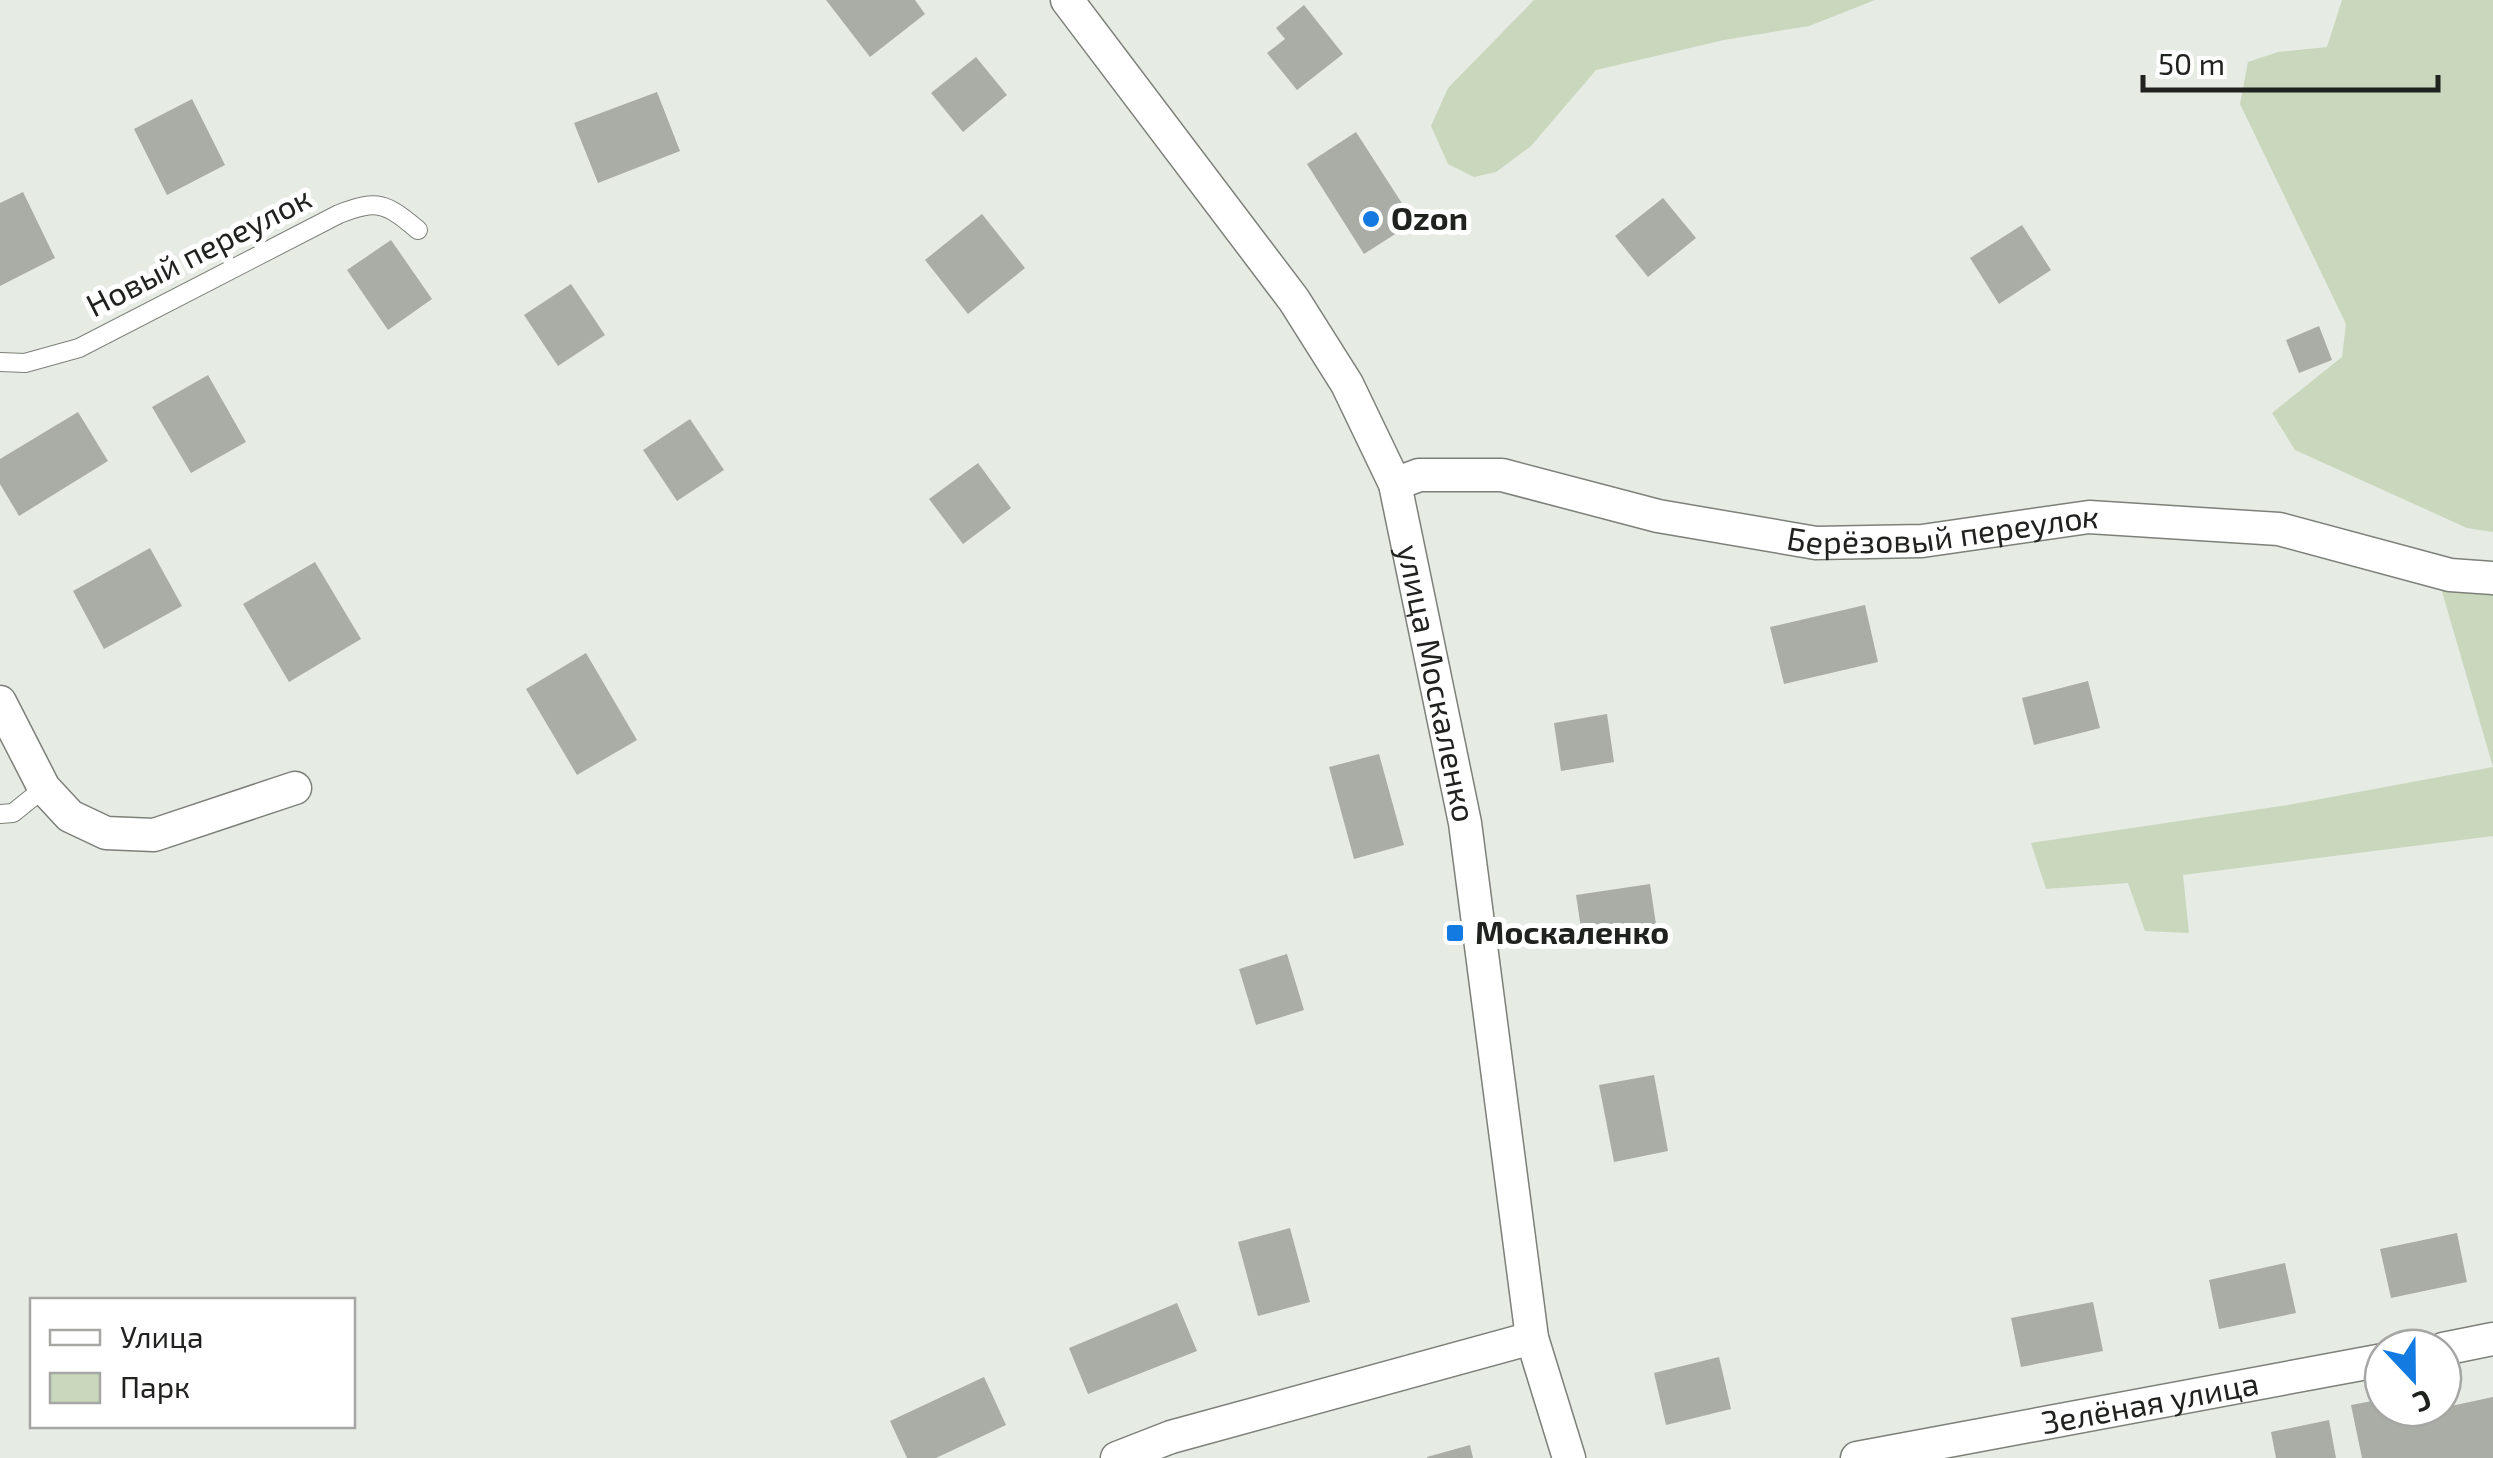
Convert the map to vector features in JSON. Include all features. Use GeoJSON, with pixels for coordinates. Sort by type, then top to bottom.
{"type":"FeatureCollection","features":[{"type":"Feature","properties":{"kind":"street","name":"улица Москаленко"},"geometry":{"type":"LineString","coordinates":[[1067,0],[1294,300],[1347,384],[1395,484],[1465,823],[1532,1338],[1569,1458]]}},
{"type":"Feature","properties":{"kind":"street","name":"Берёзовый переулок"},"geometry":{"type":"LineString","coordinates":[[1395,484],[1419,476],[1502,475],[1658,516],[1816,543],[1922,541],[2089,516],[2278,529],[2450,576],[2493,578]]}},
{"type":"Feature","properties":{"kind":"street"},"geometry":{"type":"LineString","coordinates":[[0,702],[44,788],[70,816],[106,834],[154,834],[295,788]]}},
{"type":"Feature","properties":{"kind":"street"},"geometry":{"type":"LineString","coordinates":[[1116,1458],[1172,1437],[1532,1338]]}},
{"type":"Feature","properties":{"kind":"street"},"geometry":{"type":"LineString","coordinates":[[2463,1345],[2493,1339]]}},
{"type":"Feature","properties":{"kind":"street","name":"Зелёная улица"},"geometry":{"type":"LineString","coordinates":[[1858,1458],[2363,1364]]}},
{"type":"Feature","properties":{"kind":"lane","name":"Новый переулок"},"geometry":{"type":"LineString","coordinates":[[0,362],[25,364],[80,348],[361,206],[378,203],[418,230]]}},
{"type":"Feature","properties":{"kind":"lane"},"geometry":{"type":"LineString","coordinates":[[0,814],[13,813],[44,788]]}},
{"type":"Feature","properties":{"kind":"green space"},"geometry":{"type":"Polygon","coordinates":[[[1534,0],[1875,0],[1809,26],[1724,40],[1596,70],[1531,146],[1496,172],[1474,177],[1448,164],[1431,126],[1448,88],[1534,0]]]}},
{"type":"Feature","properties":{"kind":"green space"},"geometry":{"type":"Polygon","coordinates":[[[2342,0],[2493,0],[2493,532],[2467,528],[2295,450],[2272,413],[2342,357],[2346,324],[2240,104],[2248,62],[2278,52],[2327,47],[2342,0]]]}},
{"type":"Feature","properties":{"kind":"green space"},"geometry":{"type":"Polygon","coordinates":[[[2441,588],[2493,593],[2493,767],[2441,588]]]}},
{"type":"Feature","properties":{"kind":"green space"},"geometry":{"type":"Polygon","coordinates":[[[2493,767],[2493,836],[2183,875],[2189,933],[2145,931],[2128,883],[2046,889],[2031,843],[2288,805],[2493,767]]]}},
{"type":"Feature","properties":{"kind":"building"},"geometry":{"type":"Polygon","coordinates":[[[826,0],[915,0],[925,14],[870,57],[826,0]]]}},
{"type":"Feature","properties":{"kind":"building"},"geometry":{"type":"Polygon","coordinates":[[[1304,5],[1343,54],[1297,90],[1267,53],[1285,39],[1276,28],[1304,5]]]}},
{"type":"Feature","properties":{"kind":"building"},"geometry":{"type":"Polygon","coordinates":[[[976,57],[1007,95],[963,132],[931,93],[976,57]]]}},
{"type":"Feature","properties":{"kind":"building"},"geometry":{"type":"Polygon","coordinates":[[[657,92],[680,151],[598,183],[574,123],[657,92]]]}},
{"type":"Feature","properties":{"kind":"building"},"geometry":{"type":"Polygon","coordinates":[[[192,99],[225,165],[167,195],[134,129],[192,99]]]}},
{"type":"Feature","properties":{"kind":"building"},"geometry":{"type":"Polygon","coordinates":[[[1356,132],[1414,222],[1364,254],[1307,164],[1356,132]]]}},
{"type":"Feature","properties":{"kind":"building"},"geometry":{"type":"Polygon","coordinates":[[[23,192],[55,258],[0,286],[0,203],[23,192]]]}},
{"type":"Feature","properties":{"kind":"building"},"geometry":{"type":"Polygon","coordinates":[[[1663,198],[1696,238],[1648,277],[1615,236],[1663,198]]]}},
{"type":"Feature","properties":{"kind":"building"},"geometry":{"type":"Polygon","coordinates":[[[982,214],[1025,268],[968,314],[925,260],[982,214]]]}},
{"type":"Feature","properties":{"kind":"building"},"geometry":{"type":"Polygon","coordinates":[[[2022,225],[2051,270],[1999,304],[1970,258],[2022,225]]]}},
{"type":"Feature","properties":{"kind":"building"},"geometry":{"type":"Polygon","coordinates":[[[391,240],[432,299],[388,330],[347,270],[391,240]]]}},
{"type":"Feature","properties":{"kind":"building"},"geometry":{"type":"Polygon","coordinates":[[[571,284],[605,335],[558,366],[524,315],[571,284]]]}},
{"type":"Feature","properties":{"kind":"building"},"geometry":{"type":"Polygon","coordinates":[[[2319,326],[2332,360],[2299,373],[2286,340],[2319,326]]]}},
{"type":"Feature","properties":{"kind":"building"},"geometry":{"type":"Polygon","coordinates":[[[208,375],[246,442],[191,473],[152,407],[208,375]]]}},
{"type":"Feature","properties":{"kind":"building"},"geometry":{"type":"Polygon","coordinates":[[[78,412],[108,461],[19,516],[0,484],[0,459],[78,412]]]}},
{"type":"Feature","properties":{"kind":"building"},"geometry":{"type":"Polygon","coordinates":[[[690,419],[724,470],[677,501],[643,450],[690,419]]]}},
{"type":"Feature","properties":{"kind":"building"},"geometry":{"type":"Polygon","coordinates":[[[978,463],[1011,508],[963,544],[929,499],[978,463]]]}},
{"type":"Feature","properties":{"kind":"building"},"geometry":{"type":"Polygon","coordinates":[[[150,548],[182,606],[104,649],[73,591],[150,548]]]}},
{"type":"Feature","properties":{"kind":"building"},"geometry":{"type":"Polygon","coordinates":[[[315,562],[361,639],[289,682],[243,604],[315,562]]]}},
{"type":"Feature","properties":{"kind":"building"},"geometry":{"type":"Polygon","coordinates":[[[1865,605],[1878,662],[1784,684],[1770,627],[1865,605]]]}},
{"type":"Feature","properties":{"kind":"building"},"geometry":{"type":"Polygon","coordinates":[[[586,653],[637,740],[577,775],[526,689],[586,653]]]}},
{"type":"Feature","properties":{"kind":"building"},"geometry":{"type":"Polygon","coordinates":[[[2088,681],[2100,728],[2034,745],[2022,698],[2088,681]]]}},
{"type":"Feature","properties":{"kind":"building"},"geometry":{"type":"Polygon","coordinates":[[[1607,714],[1614,762],[1561,771],[1554,723],[1607,714]]]}},
{"type":"Feature","properties":{"kind":"building"},"geometry":{"type":"Polygon","coordinates":[[[1379,754],[1404,845],[1354,859],[1329,767],[1379,754]]]}},
{"type":"Feature","properties":{"kind":"building"},"geometry":{"type":"Polygon","coordinates":[[[1650,884],[1657,931],[1583,942],[1576,895],[1650,884]]]}},
{"type":"Feature","properties":{"kind":"building"},"geometry":{"type":"Polygon","coordinates":[[[1287,954],[1304,1010],[1256,1025],[1239,969],[1287,954]]]}},
{"type":"Feature","properties":{"kind":"building"},"geometry":{"type":"Polygon","coordinates":[[[1654,1075],[1668,1151],[1614,1162],[1599,1085],[1654,1075]]]}},
{"type":"Feature","properties":{"kind":"building"},"geometry":{"type":"Polygon","coordinates":[[[1290,1228],[1310,1302],[1258,1316],[1238,1242],[1290,1228]]]}},
{"type":"Feature","properties":{"kind":"building"},"geometry":{"type":"Polygon","coordinates":[[[2457,1233],[2467,1282],[2391,1298],[2380,1249],[2457,1233]]]}},
{"type":"Feature","properties":{"kind":"building"},"geometry":{"type":"Polygon","coordinates":[[[2285,1263],[2296,1313],[2219,1329],[2209,1280],[2285,1263]]]}},
{"type":"Feature","properties":{"kind":"building"},"geometry":{"type":"Polygon","coordinates":[[[2093,1302],[2103,1351],[2021,1367],[2011,1318],[2093,1302]]]}},
{"type":"Feature","properties":{"kind":"building"},"geometry":{"type":"Polygon","coordinates":[[[1177,1303],[1197,1351],[1088,1394],[1069,1348],[1177,1303]]]}},
{"type":"Feature","properties":{"kind":"building"},"geometry":{"type":"Polygon","coordinates":[[[1719,1357],[1731,1409],[1666,1425],[1654,1373],[1719,1357]]]}},
{"type":"Feature","properties":{"kind":"building"},"geometry":{"type":"Polygon","coordinates":[[[984,1377],[1006,1425],[936,1458],[907,1458],[890,1421],[984,1377]]]}},
{"type":"Feature","properties":{"kind":"building"},"geometry":{"type":"Polygon","coordinates":[[[2493,1397],[2493,1458],[2362,1458],[2351,1405],[2363,1403],[2363,1428],[2463,1428],[2463,1403],[2493,1397]]]}},
{"type":"Feature","properties":{"kind":"building"},"geometry":{"type":"Polygon","coordinates":[[[2329,1420],[2336,1458],[2276,1458],[2271,1432],[2329,1420]]]}},
{"type":"Feature","properties":{"kind":"building"},"geometry":{"type":"Polygon","coordinates":[[[1470,1445],[1473,1458],[1427,1458],[1427,1457],[1470,1445]]]}},
{"type":"Feature","properties":{"kind":"place","name":"Ozon"},"geometry":{"type":"Point","coordinates":[1371,219]}},
{"type":"Feature","properties":{"kind":"place","name":"Москаленко"},"geometry":{"type":"Point","coordinates":[1455,933]}}]}
